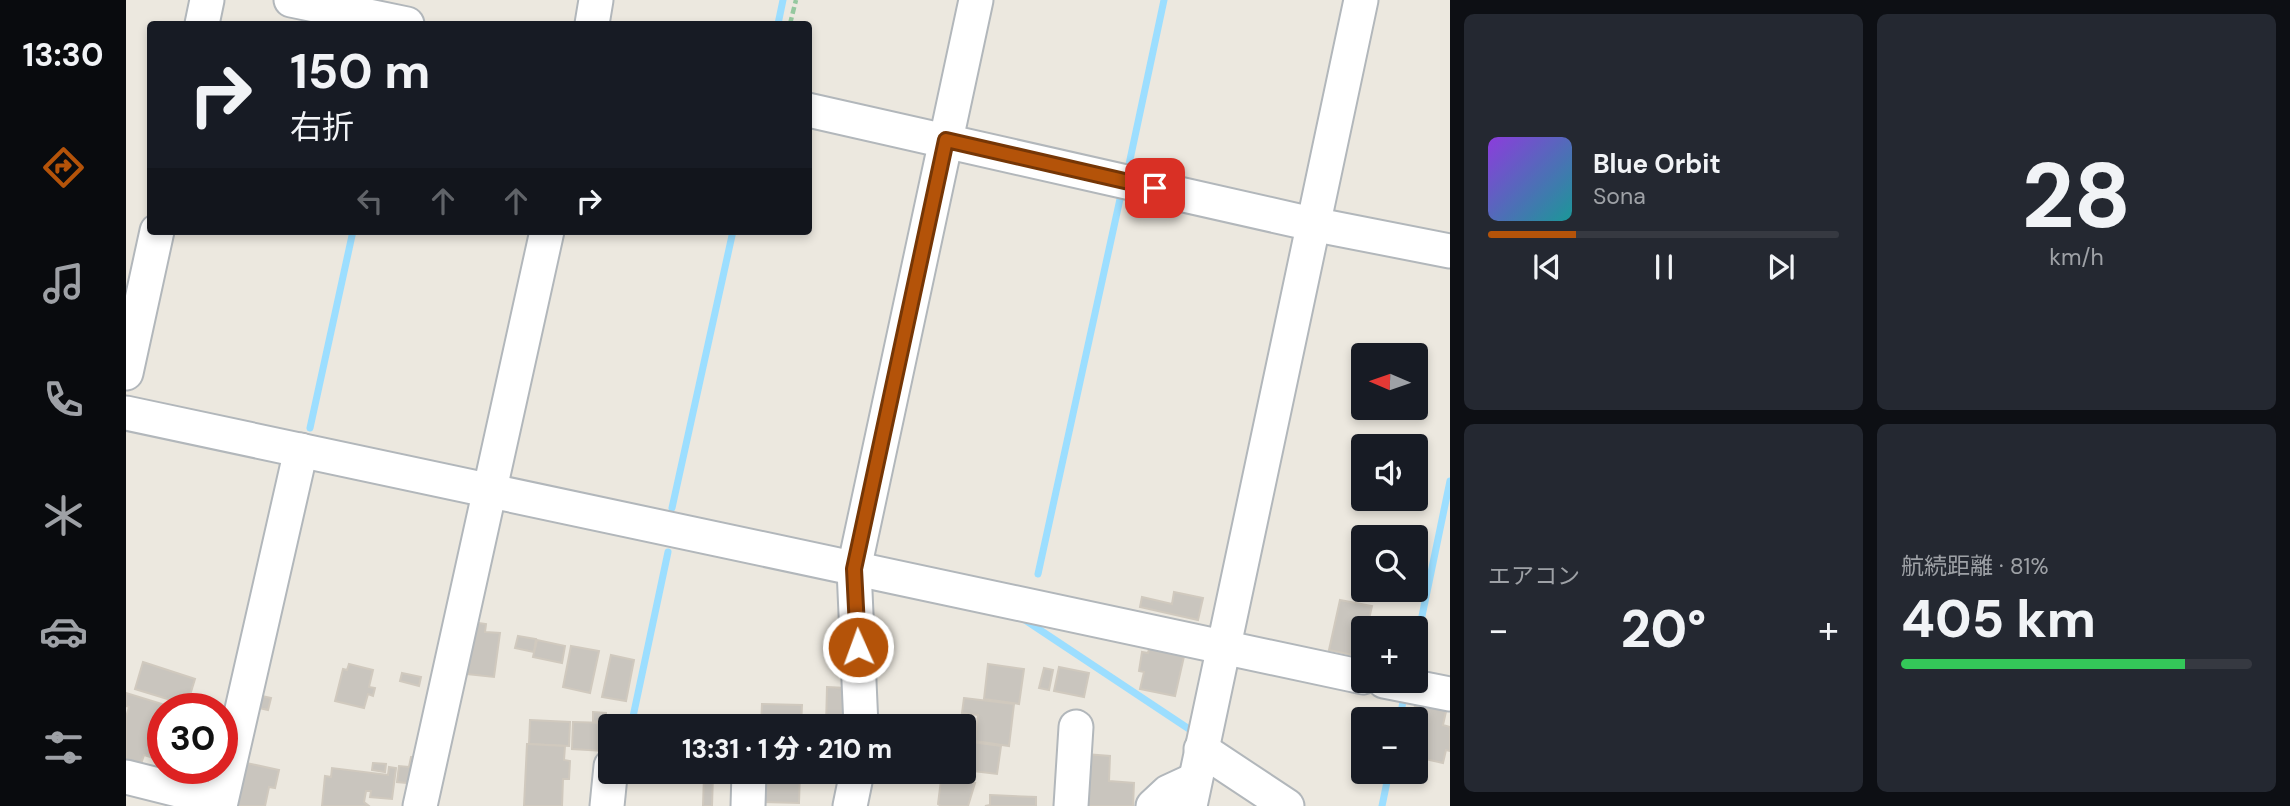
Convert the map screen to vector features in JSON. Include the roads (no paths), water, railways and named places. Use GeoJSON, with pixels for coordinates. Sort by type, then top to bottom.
{"type":"FeatureCollection","features":[{"type":"Feature","properties":{"kind":"street"},"geometry":{"type":"LineString","coordinates":[[203,21],[207,0]]}},
{"type":"Feature","properties":{"kind":"street"},"geometry":{"type":"LineString","coordinates":[[291,0],[392,21]]}},
{"type":"Feature","properties":{"kind":"street"},"geometry":{"type":"LineString","coordinates":[[592,21],[596,0]]}},
{"type":"Feature","properties":{"kind":"street"},"geometry":{"type":"LineString","coordinates":[[861,714],[854,569],[976,0]]}},
{"type":"Feature","properties":{"kind":"street"},"geometry":{"type":"LineString","coordinates":[[1195,778],[1361,0]]}},
{"type":"Feature","properties":{"kind":"street"},"geometry":{"type":"LineString","coordinates":[[812,111],[1312,223],[1450,251]]}},
{"type":"Feature","properties":{"kind":"street"},"geometry":{"type":"LineString","coordinates":[[126,373],[156,235]]}},
{"type":"Feature","properties":{"kind":"street"},"geometry":{"type":"LineString","coordinates":[[420,806],[546,235]]}},
{"type":"Feature","properties":{"kind":"street"},"geometry":{"type":"LineString","coordinates":[[126,413],[1351,674]]}},
{"type":"Feature","properties":{"kind":"street"},"geometry":{"type":"LineString","coordinates":[[126,777],[198,795],[220,806],[301,450]]}},
{"type":"Feature","properties":{"kind":"street"},"geometry":{"type":"LineString","coordinates":[[1428,690],[1450,694]]}},
{"type":"Feature","properties":{"kind":"street"},"geometry":{"type":"LineString","coordinates":[[1071,806],[1076,727]]}},
{"type":"Feature","properties":{"kind":"street"},"geometry":{"type":"LineString","coordinates":[[1153,806],[1168,792],[1195,778],[1287,806]]}},
{"type":"Feature","properties":{"kind":"street"},"geometry":{"type":"LineString","coordinates":[[607,806],[609,784]]}},
{"type":"Feature","properties":{"kind":"street"},"geometry":{"type":"LineString","coordinates":[[748,806],[749,784]]}},
{"type":"Feature","properties":{"kind":"street"},"geometry":{"type":"LineString","coordinates":[[850,806],[855,784]]}},
{"type":"Feature","properties":{"kind":"waterway"},"geometry":{"type":"LineString","coordinates":[[779,21],[783,0]]}},
{"type":"Feature","properties":{"kind":"waterway"},"geometry":{"type":"LineString","coordinates":[[1128,169],[1164,0]]}},
{"type":"Feature","properties":{"kind":"waterway"},"geometry":{"type":"LineString","coordinates":[[1038,574],[1120,199]]}},
{"type":"Feature","properties":{"kind":"waterway"},"geometry":{"type":"LineString","coordinates":[[310,428],[352,235]]}},
{"type":"Feature","properties":{"kind":"waterway"},"geometry":{"type":"LineString","coordinates":[[672,508],[732,235]]}},
{"type":"Feature","properties":{"kind":"waterway"},"geometry":{"type":"LineString","coordinates":[[1422,616],[1450,481]]}},
{"type":"Feature","properties":{"kind":"waterway"},"geometry":{"type":"LineString","coordinates":[[634,714],[668,552]]}},
{"type":"Feature","properties":{"kind":"waterway"},"geometry":{"type":"LineString","coordinates":[[1025,620],[1189,729]]}},
{"type":"Feature","properties":{"kind":"waterway"},"geometry":{"type":"LineString","coordinates":[[1402,707],[1403,701]]}},
{"type":"Feature","properties":{"kind":"waterway"},"geometry":{"type":"LineString","coordinates":[[1382,806],[1387,784]]}}]}
